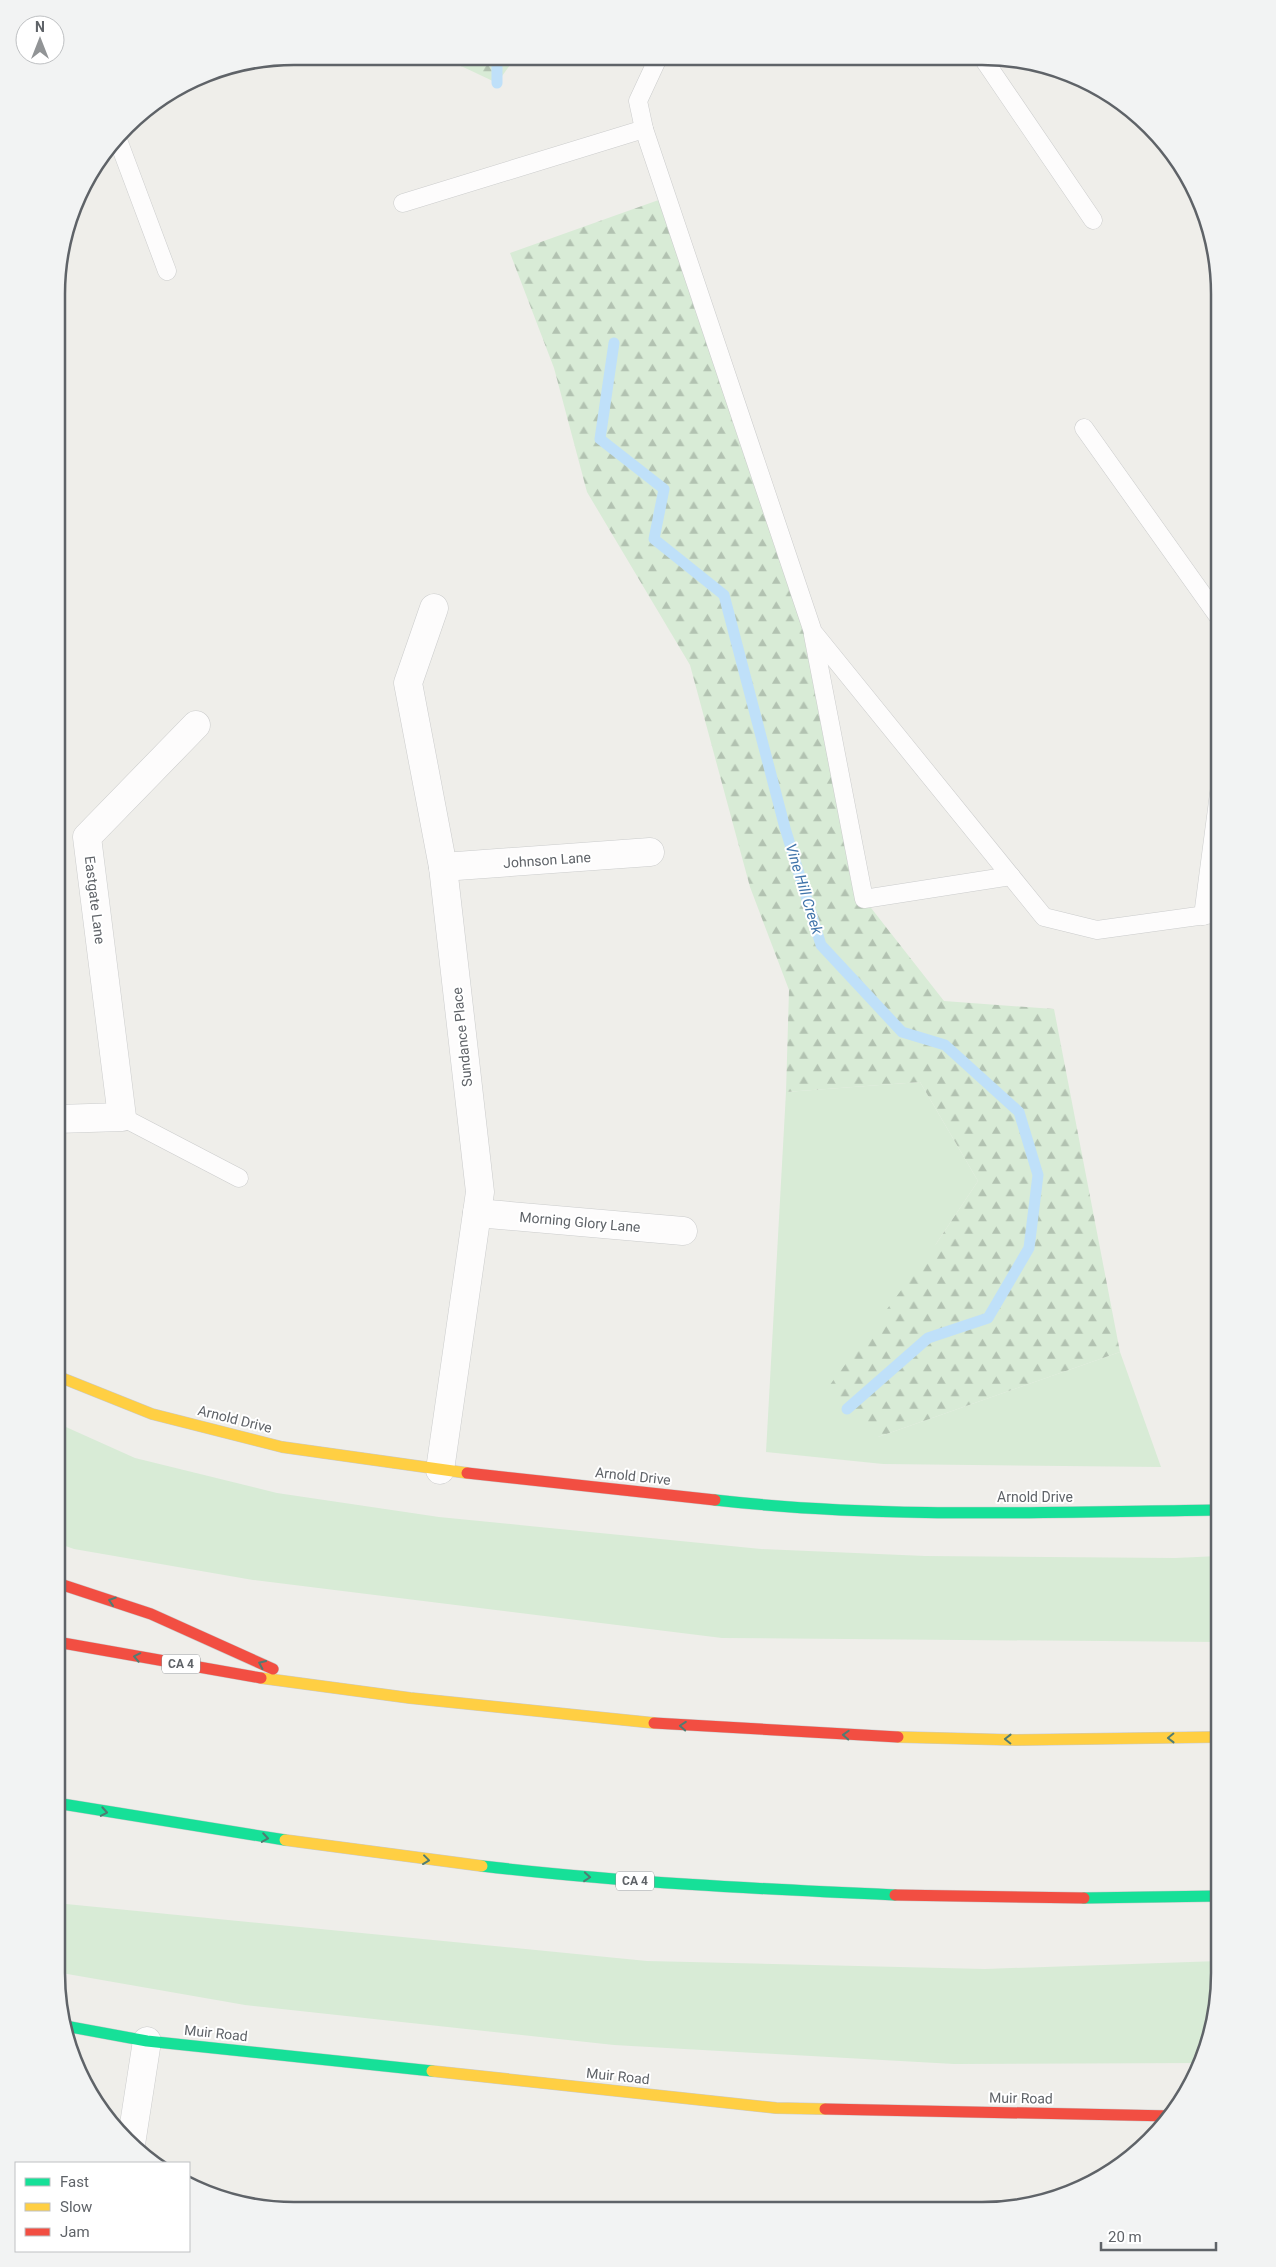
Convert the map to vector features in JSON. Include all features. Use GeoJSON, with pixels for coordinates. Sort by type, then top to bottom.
{"type":"FeatureCollection","features":[{"type":"Feature","properties":{"kind":"main road","name":"Arnold Drive"},"geometry":{"type":"LineString","coordinates":[[65,1379],[152,1414],[282,1447],[440,1470],[768,1506],[934,1513],[1211,1510]]}},
{"type":"Feature","properties":{"kind":"main road"},"geometry":{"type":"LineString","coordinates":[[65,1586],[151,1614],[306,1684]]}},
{"type":"Feature","properties":{"kind":"main road","name":"CA 4"},"geometry":{"type":"LineString","coordinates":[[65,1644],[157,1661],[306,1684],[513,1710],[773,1732],[1040,1740],[1211,1737]]}},
{"type":"Feature","properties":{"kind":"main road","name":"CA 4"},"geometry":{"type":"LineString","coordinates":[[65,1804],[363,1853],[630,1880],[802,1890],[984,1897],[1211,1896]]}},
{"type":"Feature","properties":{"kind":"main road","name":"Muir Road"},"geometry":{"type":"LineString","coordinates":[[72,2027],[147,2041],[776,2108],[1161,2116]]}},
{"type":"Feature","properties":{"kind":"street","name":"Sundance Place"},"geometry":{"type":"LineString","coordinates":[[434,608],[408,683],[443,867],[480,1192],[440,1470]]}},
{"type":"Feature","properties":{"kind":"street","name":"Eastgate Lane"},"geometry":{"type":"LineString","coordinates":[[122,1117],[87,837],[196,725]]}},
{"type":"Feature","properties":{"kind":"street","name":"Johnson Lane"},"geometry":{"type":"LineString","coordinates":[[443,867],[650,852]]}},
{"type":"Feature","properties":{"kind":"street"},"geometry":{"type":"LineString","coordinates":[[65,1119],[122,1117]]}},
{"type":"Feature","properties":{"kind":"street","name":"Morning Glory Lane"},"geometry":{"type":"LineString","coordinates":[[477,1213],[683,1231]]}},
{"type":"Feature","properties":{"kind":"street"},"geometry":{"type":"LineString","coordinates":[[132,2135],[147,2041]]}},
{"type":"Feature","properties":{"kind":"lane"},"geometry":{"type":"LineString","coordinates":[[655,65],[638,101],[644,129],[812,632],[864,899],[1011,876]]}},
{"type":"Feature","properties":{"kind":"lane"},"geometry":{"type":"LineString","coordinates":[[987,65],[1093,220]]}},
{"type":"Feature","properties":{"kind":"lane"},"geometry":{"type":"LineString","coordinates":[[403,202],[644,129]]}},
{"type":"Feature","properties":{"kind":"lane"},"geometry":{"type":"LineString","coordinates":[[120,145],[167,271]]}},
{"type":"Feature","properties":{"kind":"lane"},"geometry":{"type":"LineString","coordinates":[[1084,428],[1211,606]]}},
{"type":"Feature","properties":{"kind":"lane"},"geometry":{"type":"LineString","coordinates":[[812,632],[1044,917],[1097,930],[1211,915]]}},
{"type":"Feature","properties":{"kind":"lane"},"geometry":{"type":"LineString","coordinates":[[122,1117],[239,1178]]}},
{"type":"Feature","properties":{"kind":"green space"},"geometry":{"type":"Polygon","coordinates":[[[459,65],[510,65],[497,83],[459,65]]]}},
{"type":"Feature","properties":{"kind":"green space"},"geometry":{"type":"Polygon","coordinates":[[[667,197],[813,632],[864,899],[944,1001],[1054,1009],[1120,1352],[878,1437],[826,1390],[936,1244],[978,1181],[920,1082],[786,1092],[789,990],[750,887],[690,665],[587,492],[554,368],[510,253],[667,197]]]}},
{"type":"Feature","properties":{"kind":"green space"},"geometry":{"type":"Polygon","coordinates":[[[920,1082],[978,1181],[936,1244],[878,1437],[1120,1352],[1161,1467],[883,1464],[766,1452],[786,1092],[920,1082]]]}},
{"type":"Feature","properties":{"kind":"green space"},"geometry":{"type":"Polygon","coordinates":[[[65,1427],[135,1458],[277,1493],[439,1517],[761,1549],[925,1556],[1175,1558],[1211,1556],[1211,1642],[722,1638],[253,1580],[74,1549],[65,1546],[65,1427]]]}},
{"type":"Feature","properties":{"kind":"green space"},"geometry":{"type":"Polygon","coordinates":[[[65,1904],[647,1961],[985,1969],[1211,1961],[1211,1988],[1207,2018],[1193,2063],[954,2064],[614,2045],[245,2005],[65,1974],[65,1904]]]}},
{"type":"Feature","properties":{"kind":"waterway","name":"Vine Hill Creek"},"geometry":{"type":"LineString","coordinates":[[497,65],[497,83]]}},
{"type":"Feature","properties":{"kind":"waterway","name":"Vine Hill Creek"},"geometry":{"type":"LineString","coordinates":[[614,343],[600,439],[664,489],[654,539],[724,595],[785,828],[821,945],[902,1032],[945,1045],[1019,1112],[1038,1175],[1029,1248],[988,1318],[928,1338],[847,1409]]}},
{"type":"Feature","properties":{"kind":"traffic: fast"},"geometry":{"type":"LineString","coordinates":[[715,1500],[778,1506],[904,1512],[1030,1513],[1211,1510]]}},
{"type":"Feature","properties":{"kind":"traffic: fast"},"geometry":{"type":"LineString","coordinates":[[65,1804],[285,1840]]}},
{"type":"Feature","properties":{"kind":"traffic: fast"},"geometry":{"type":"LineString","coordinates":[[482,1866],[636,1881],[895,1895]]}},
{"type":"Feature","properties":{"kind":"traffic: fast"},"geometry":{"type":"LineString","coordinates":[[1084,1898],[1211,1896]]}},
{"type":"Feature","properties":{"kind":"traffic: fast"},"geometry":{"type":"LineString","coordinates":[[72,2027],[147,2041],[432,2071]]}},
{"type":"Feature","properties":{"kind":"traffic: slow"},"geometry":{"type":"LineString","coordinates":[[65,1379],[152,1414],[282,1447],[467,1473]]}},
{"type":"Feature","properties":{"kind":"traffic: slow"},"geometry":{"type":"LineString","coordinates":[[261,1678],[410,1698],[654,1723]]}},
{"type":"Feature","properties":{"kind":"traffic: slow"},"geometry":{"type":"LineString","coordinates":[[898,1737],[1016,1740],[1211,1737]]}},
{"type":"Feature","properties":{"kind":"traffic: slow"},"geometry":{"type":"LineString","coordinates":[[285,1840],[482,1866]]}},
{"type":"Feature","properties":{"kind":"traffic: slow"},"geometry":{"type":"LineString","coordinates":[[432,2071],[776,2108],[825,2109]]}},
{"type":"Feature","properties":{"kind":"traffic: jam"},"geometry":{"type":"LineString","coordinates":[[467,1473],[715,1500]]}},
{"type":"Feature","properties":{"kind":"traffic: jam"},"geometry":{"type":"LineString","coordinates":[[65,1586],[151,1614],[273,1669]]}},
{"type":"Feature","properties":{"kind":"traffic: jam"},"geometry":{"type":"LineString","coordinates":[[65,1643],[261,1678]]}},
{"type":"Feature","properties":{"kind":"traffic: jam"},"geometry":{"type":"LineString","coordinates":[[654,1723],[898,1737]]}},
{"type":"Feature","properties":{"kind":"traffic: jam"},"geometry":{"type":"LineString","coordinates":[[895,1895],[1084,1898]]}},
{"type":"Feature","properties":{"kind":"traffic: jam"},"geometry":{"type":"LineString","coordinates":[[825,2109],[1161,2116]]}}]}
